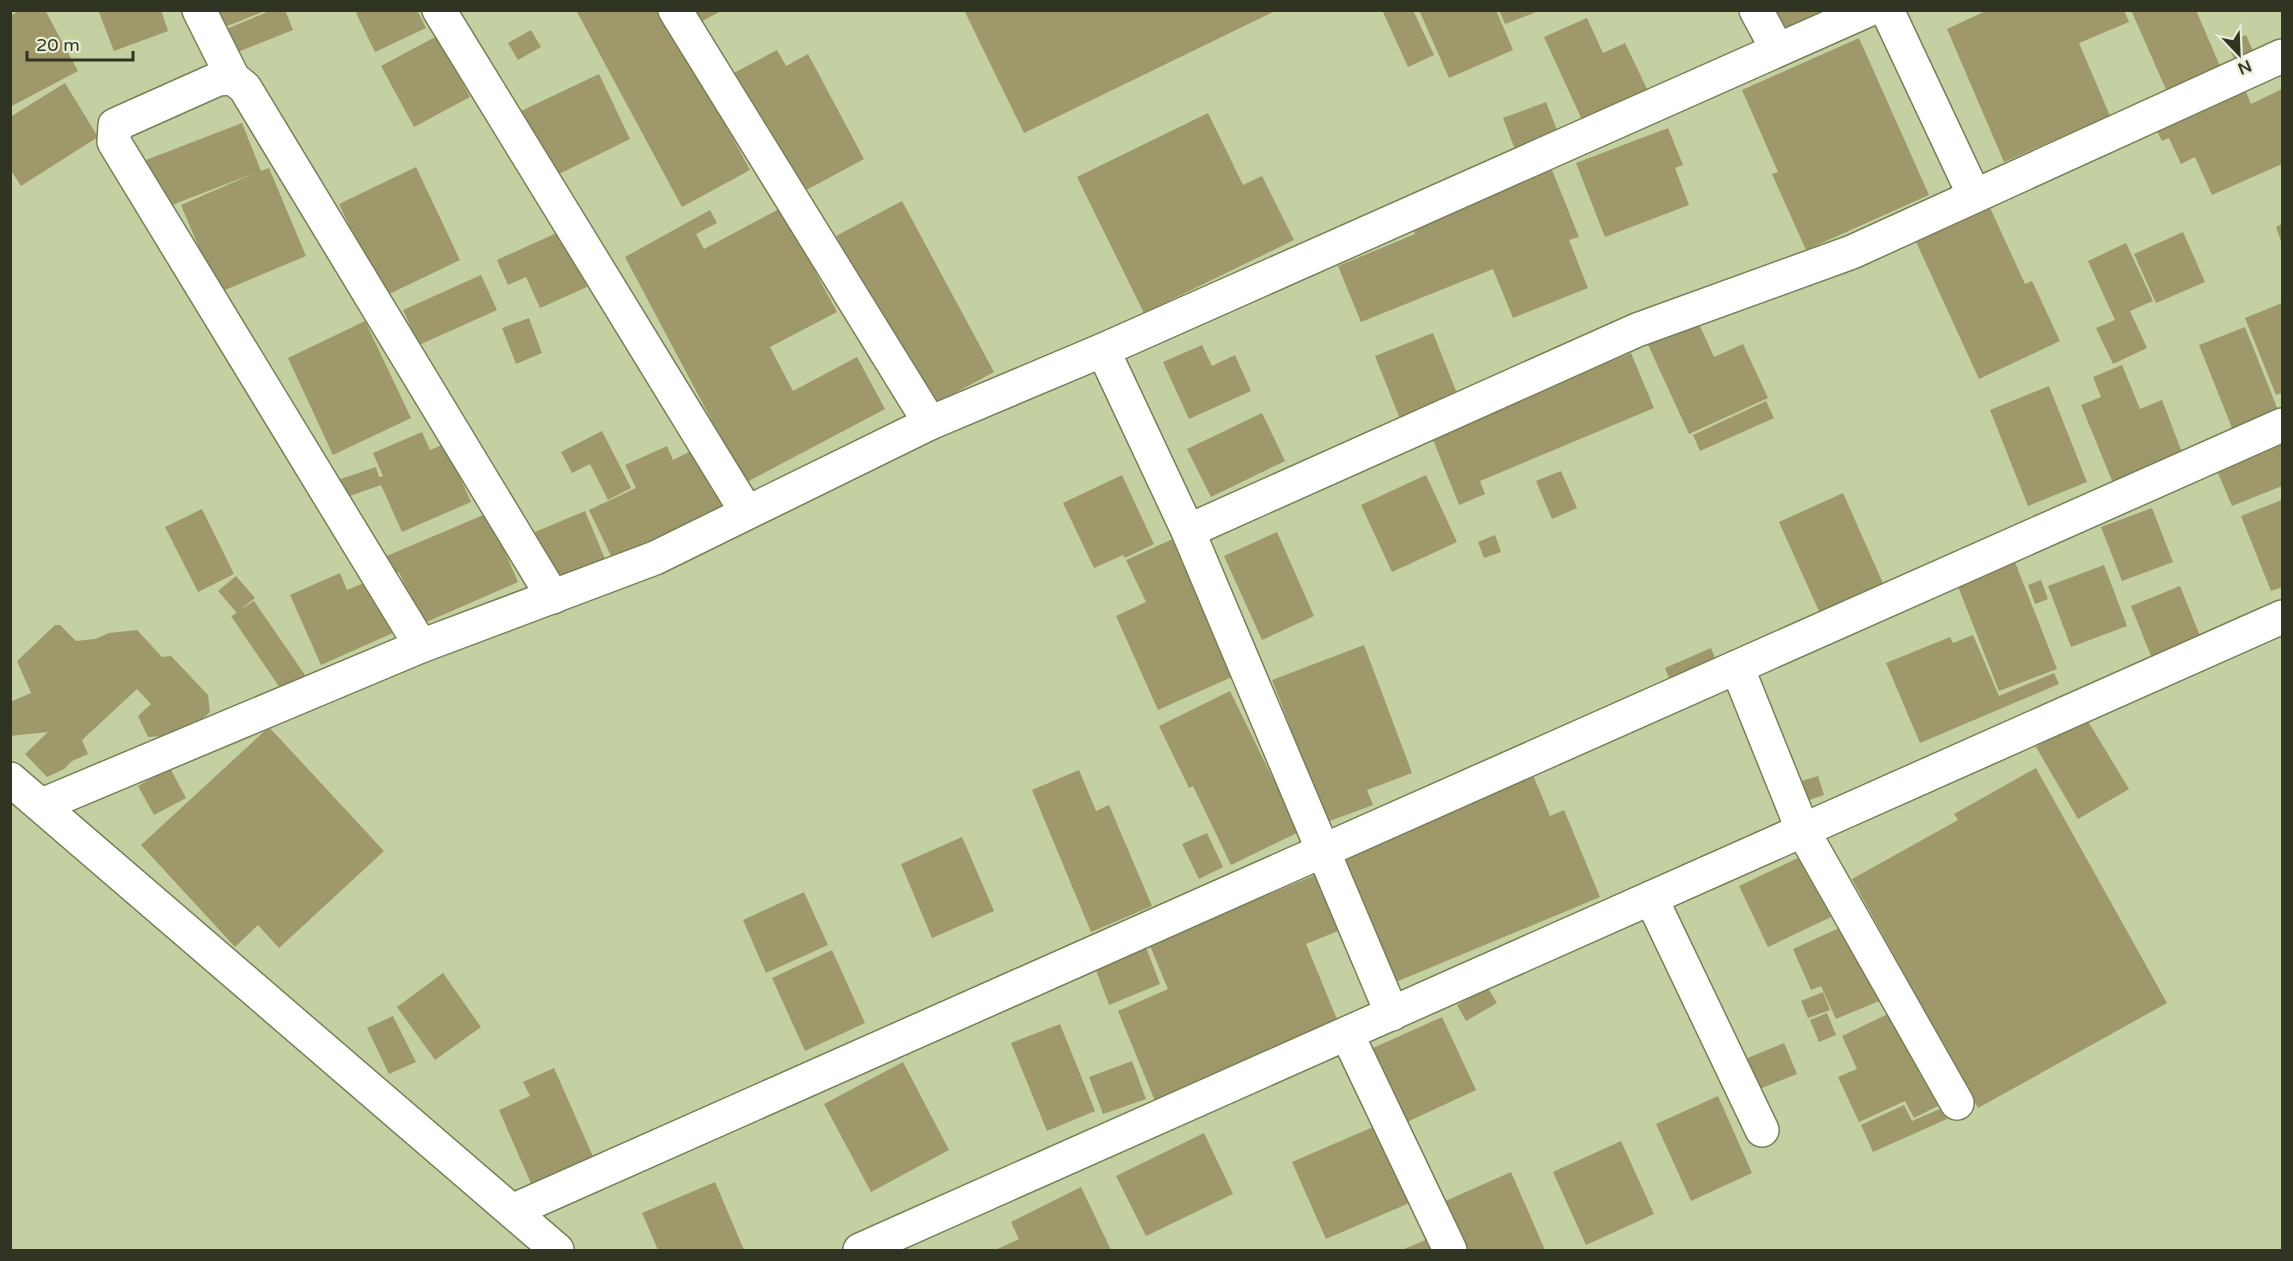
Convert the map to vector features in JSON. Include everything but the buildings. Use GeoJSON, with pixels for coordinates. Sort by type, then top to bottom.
{"type":"FeatureCollection","features":[{"type":"Feature","properties":{"kind":"street"},"geometry":{"type":"LineString","coordinates":[[199,10],[233,78],[245,88],[553,597]]}},
{"type":"Feature","properties":{"kind":"street"},"geometry":{"type":"LineString","coordinates":[[439,10],[746,511]]}},
{"type":"Feature","properties":{"kind":"street"},"geometry":{"type":"LineString","coordinates":[[675,10],[930,423]]}},
{"type":"Feature","properties":{"kind":"street"},"geometry":{"type":"LineString","coordinates":[[1756,10],[1777,49]]}},
{"type":"Feature","properties":{"kind":"street"},"geometry":{"type":"LineString","coordinates":[[42,805],[421,646],[655,558],[746,511],[930,423],[1102,350],[1868,10]]}},
{"type":"Feature","properties":{"kind":"street"},"geometry":{"type":"LineString","coordinates":[[1887,10],[1974,195]]}},
{"type":"Feature","properties":{"kind":"street"},"geometry":{"type":"LineString","coordinates":[[1188,531],[1637,330],[1852,252],[2283,56]]}},
{"type":"Feature","properties":{"kind":"street"},"geometry":{"type":"LineString","coordinates":[[233,78],[218,79],[115,125],[114,142],[421,646]]}},
{"type":"Feature","properties":{"kind":"street"},"geometry":{"type":"LineString","coordinates":[[1102,350],[1188,531],[1392,1014]]}},
{"type":"Feature","properties":{"kind":"street"},"geometry":{"type":"LineString","coordinates":[[512,1211],[2283,425]]}},
{"type":"Feature","properties":{"kind":"street"},"geometry":{"type":"LineString","coordinates":[[860,1251],[2283,617]]}},
{"type":"Feature","properties":{"kind":"street"},"geometry":{"type":"LineString","coordinates":[[1737,668],[1803,831],[1957,1103]]}},
{"type":"Feature","properties":{"kind":"street"},"geometry":{"type":"LineString","coordinates":[[10,779],[557,1251]]}},
{"type":"Feature","properties":{"kind":"street"},"geometry":{"type":"LineString","coordinates":[[1651,898],[1762,1130]]}},
{"type":"Feature","properties":{"kind":"street"},"geometry":{"type":"LineString","coordinates":[[1347,1034],[1449,1251]]}}]}
